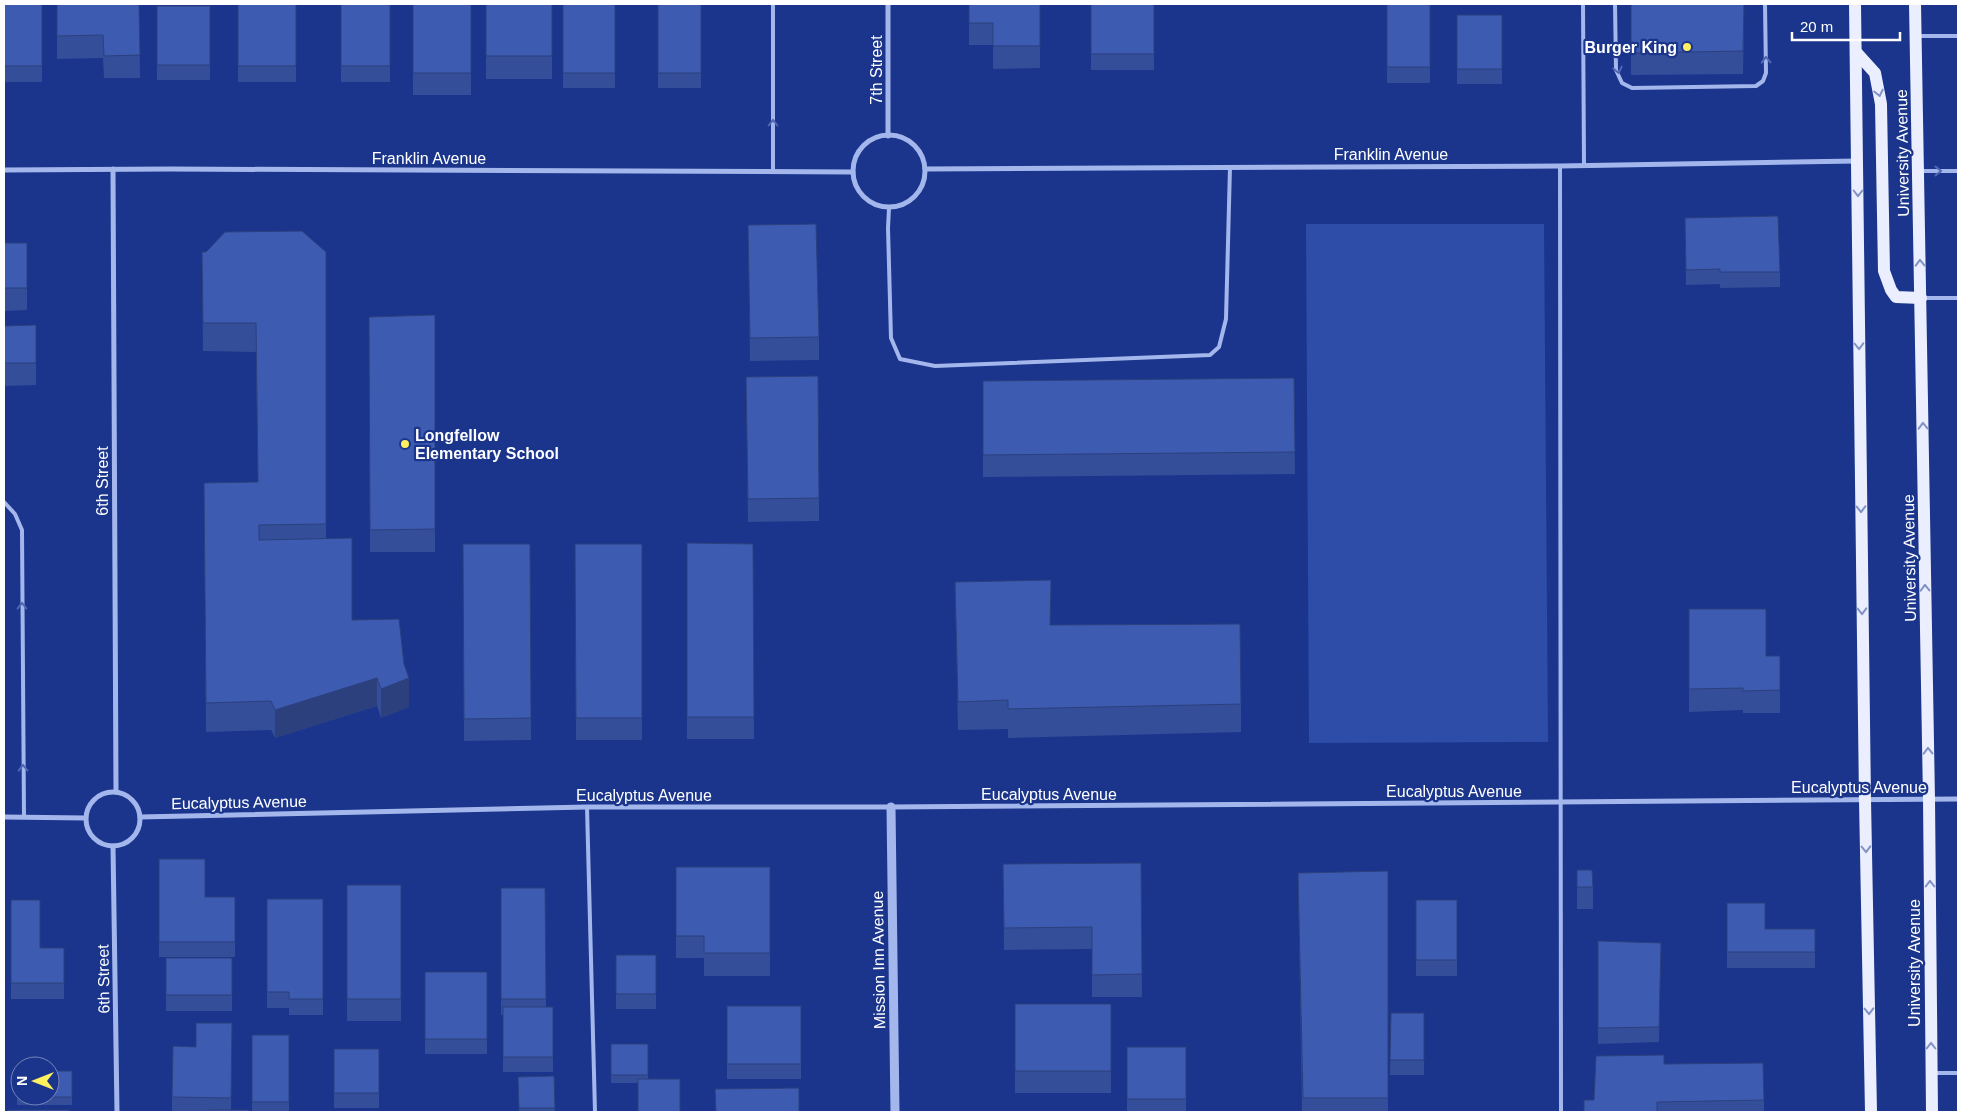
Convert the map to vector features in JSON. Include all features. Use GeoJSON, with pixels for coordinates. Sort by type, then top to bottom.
{"type":"FeatureCollection","features":[{"type":"Feature","properties":{"kind":"main road"},"geometry":{"type":"LineString","coordinates":[[1855,4],[1871,1112]]}},
{"type":"Feature","properties":{"kind":"main road","name":"University Avenue"},"geometry":{"type":"LineString","coordinates":[[1915,4],[1929,799],[1932,1112]]}},
{"type":"Feature","properties":{"kind":"main road"},"geometry":{"type":"LineString","coordinates":[[1856,52],[1875,73],[1881,104],[1884,272],[1896,297],[1921,298]]}},
{"type":"Feature","properties":{"kind":"street","name":"7th Street"},"geometry":{"type":"LineString","coordinates":[[888,4],[888,136]]}},
{"type":"Feature","properties":{"kind":"street"},"geometry":{"type":"LineString","coordinates":[[888,136],[906,139],[916,147],[922,157],[925,169],[924,181],[915,196],[901,206],[889,208],[877,206],[867,200],[859,191],[854,181],[856,157],[862,147],[872,140],[888,136]]}},
{"type":"Feature","properties":{"kind":"street","name":"Franklin Avenue"},"geometry":{"type":"LineString","coordinates":[[925,169],[1560,166],[1858,161]]}},
{"type":"Feature","properties":{"kind":"street","name":"6th Street"},"geometry":{"type":"LineString","coordinates":[[113,169],[116,792]]}},
{"type":"Feature","properties":{"kind":"street","name":"Franklin Avenue"},"geometry":{"type":"LineString","coordinates":[[4,170],[854,172]]}},
{"type":"Feature","properties":{"kind":"street"},"geometry":{"type":"LineString","coordinates":[[107,792],[125,794],[133,800],[140,817],[136,834],[129,841],[113,846],[104,845],[91,835],[85,818],[92,801],[98,795],[107,792]]}},
{"type":"Feature","properties":{"kind":"street","name":"Eucalyptus Avenue"},"geometry":{"type":"LineString","coordinates":[[140,817],[587,807],[891,807],[1958,799]]}},
{"type":"Feature","properties":{"kind":"street","name":"Mission Inn Avenue"},"geometry":{"type":"LineString","coordinates":[[891,807],[895,1112]]}},
{"type":"Feature","properties":{"kind":"street"},"geometry":{"type":"LineString","coordinates":[[4,817],[85,818]]}},
{"type":"Feature","properties":{"kind":"street","name":"6th Street"},"geometry":{"type":"LineString","coordinates":[[113,846],[117,1112]]}},
{"type":"Feature","properties":{"kind":"lane"},"geometry":{"type":"LineString","coordinates":[[773,4],[773,172]]}},
{"type":"Feature","properties":{"kind":"lane"},"geometry":{"type":"LineString","coordinates":[[1584,4],[1584,165]]}},
{"type":"Feature","properties":{"kind":"lane"},"geometry":{"type":"LineString","coordinates":[[1615,4],[1616,70],[1622,83],[1632,88],[1756,86],[1764,81],[1766,73],[1765,4]]}},
{"type":"Feature","properties":{"kind":"lane"},"geometry":{"type":"LineString","coordinates":[[1915,36],[1958,36]]}},
{"type":"Feature","properties":{"kind":"lane"},"geometry":{"type":"LineString","coordinates":[[1560,166],[1561,1112]]}},
{"type":"Feature","properties":{"kind":"lane"},"geometry":{"type":"LineString","coordinates":[[889,208],[891,338],[900,359],[936,366],[1210,355],[1219,347],[1226,319],[1230,167]]}},
{"type":"Feature","properties":{"kind":"lane"},"geometry":{"type":"LineString","coordinates":[[1918,171],[1958,171]]}},
{"type":"Feature","properties":{"kind":"lane"},"geometry":{"type":"LineString","coordinates":[[1921,298],[1958,298]]}},
{"type":"Feature","properties":{"kind":"lane"},"geometry":{"type":"LineString","coordinates":[[4,502],[15,514],[22,530],[24,817]]}},
{"type":"Feature","properties":{"kind":"lane"},"geometry":{"type":"LineString","coordinates":[[587,807],[595,1112]]}},
{"type":"Feature","properties":{"kind":"lane"},"geometry":{"type":"LineString","coordinates":[[1932,1074],[1958,1074]]}},
{"type":"Feature","properties":{"kind":"shaded area"},"geometry":{"type":"Polygon","coordinates":[[[1306,224],[1544,224],[1548,742],[1309,743],[1306,224]]]}},
{"type":"Feature","properties":{"kind":"building"},"geometry":{"type":"Polygon","coordinates":[[[4,4],[42,4],[42,66],[4,66],[4,4]]]}},
{"type":"Feature","properties":{"kind":"building"},"geometry":{"type":"Polygon","coordinates":[[[57,4],[139,4],[140,55],[104,56],[103,35],[57,36],[57,4]]]}},
{"type":"Feature","properties":{"kind":"building"},"geometry":{"type":"Polygon","coordinates":[[[238,4],[296,4],[296,66],[238,66],[238,4]]]}},
{"type":"Feature","properties":{"kind":"building"},"geometry":{"type":"Polygon","coordinates":[[[341,4],[390,4],[390,66],[341,66],[341,4]]]}},
{"type":"Feature","properties":{"kind":"building"},"geometry":{"type":"Polygon","coordinates":[[[413,4],[471,4],[471,73],[413,73],[413,4]]]}},
{"type":"Feature","properties":{"kind":"building"},"geometry":{"type":"Polygon","coordinates":[[[486,4],[552,4],[552,56],[486,56],[486,4]]]}},
{"type":"Feature","properties":{"kind":"building"},"geometry":{"type":"Polygon","coordinates":[[[563,4],[615,4],[615,73],[563,73],[563,4]]]}},
{"type":"Feature","properties":{"kind":"building"},"geometry":{"type":"Polygon","coordinates":[[[658,4],[701,4],[701,73],[658,73],[658,4]]]}},
{"type":"Feature","properties":{"kind":"building"},"geometry":{"type":"Polygon","coordinates":[[[969,4],[1040,4],[1040,46],[993,46],[993,23],[969,23],[969,4]]]}},
{"type":"Feature","properties":{"kind":"building"},"geometry":{"type":"Polygon","coordinates":[[[1091,4],[1154,4],[1154,54],[1091,54],[1091,4]]]}},
{"type":"Feature","properties":{"kind":"building"},"geometry":{"type":"Polygon","coordinates":[[[1387,4],[1430,4],[1430,67],[1387,67],[1387,4]]]}},
{"type":"Feature","properties":{"kind":"building"},"geometry":{"type":"Polygon","coordinates":[[[1631,4],[1744,4],[1743,51],[1631,53],[1631,4]]]}},
{"type":"Feature","properties":{"kind":"building"},"geometry":{"type":"Polygon","coordinates":[[[157,6],[210,6],[210,65],[157,65],[157,6]]]}},
{"type":"Feature","properties":{"kind":"building"},"geometry":{"type":"Polygon","coordinates":[[[1457,15],[1502,15],[1502,69],[1457,69],[1457,15]]]}},
{"type":"Feature","properties":{"kind":"building"},"geometry":{"type":"Polygon","coordinates":[[[1778,216],[1780,272],[1720,272],[1720,269],[1686,270],[1685,218],[1778,216]]]}},
{"type":"Feature","properties":{"kind":"building"},"geometry":{"type":"Polygon","coordinates":[[[816,224],[819,337],[750,338],[748,225],[816,224]]]}},
{"type":"Feature","properties":{"kind":"building"},"geometry":{"type":"Polygon","coordinates":[[[302,231],[326,252],[326,524],[259,525],[259,540],[352,538],[352,620],[399,619],[404,664],[409,678],[381,689],[377,678],[275,710],[271,701],[206,703],[204,483],[258,482],[256,323],[203,323],[202,252],[206,252],[225,232],[302,231]]]}},
{"type":"Feature","properties":{"kind":"building"},"geometry":{"type":"Polygon","coordinates":[[[4,243],[27,243],[27,288],[4,288],[4,243]]]}},
{"type":"Feature","properties":{"kind":"building"},"geometry":{"type":"Polygon","coordinates":[[[435,315],[435,529],[370,530],[369,317],[435,315]]]}},
{"type":"Feature","properties":{"kind":"building"},"geometry":{"type":"Polygon","coordinates":[[[36,325],[36,363],[4,363],[4,326],[36,325]]]}},
{"type":"Feature","properties":{"kind":"building"},"geometry":{"type":"Polygon","coordinates":[[[818,376],[819,498],[748,499],[746,377],[818,376]]]}},
{"type":"Feature","properties":{"kind":"building"},"geometry":{"type":"Polygon","coordinates":[[[1294,378],[1295,452],[983,455],[983,381],[1294,378]]]}},
{"type":"Feature","properties":{"kind":"building"},"geometry":{"type":"Polygon","coordinates":[[[687,543],[753,544],[754,717],[687,717],[687,543]]]}},
{"type":"Feature","properties":{"kind":"building"},"geometry":{"type":"Polygon","coordinates":[[[463,544],[530,544],[531,718],[464,719],[463,544]]]}},
{"type":"Feature","properties":{"kind":"building"},"geometry":{"type":"Polygon","coordinates":[[[575,544],[642,544],[642,718],[576,718],[575,544]]]}},
{"type":"Feature","properties":{"kind":"building"},"geometry":{"type":"Polygon","coordinates":[[[1051,580],[1050,625],[1240,624],[1241,704],[1008,709],[1008,700],[958,702],[955,582],[1051,580]]]}},
{"type":"Feature","properties":{"kind":"building"},"geometry":{"type":"Polygon","coordinates":[[[1689,609],[1766,609],[1766,656],[1780,656],[1780,690],[1743,691],[1743,688],[1689,689],[1689,609]]]}},
{"type":"Feature","properties":{"kind":"building"},"geometry":{"type":"Polygon","coordinates":[[[159,859],[205,859],[205,897],[235,897],[235,942],[159,942],[159,859]]]}},
{"type":"Feature","properties":{"kind":"building"},"geometry":{"type":"Polygon","coordinates":[[[1141,863],[1142,974],[1092,975],[1092,927],[1004,928],[1003,864],[1141,863]]]}},
{"type":"Feature","properties":{"kind":"building"},"geometry":{"type":"Polygon","coordinates":[[[676,867],[770,867],[770,953],[704,953],[704,936],[676,936],[676,867]]]}},
{"type":"Feature","properties":{"kind":"building"},"geometry":{"type":"Polygon","coordinates":[[[1577,870],[1592,870],[1593,887],[1577,887],[1577,870]]]}},
{"type":"Feature","properties":{"kind":"building"},"geometry":{"type":"Polygon","coordinates":[[[1388,871],[1388,1098],[1303,1098],[1298,873],[1388,871]]]}},
{"type":"Feature","properties":{"kind":"building"},"geometry":{"type":"Polygon","coordinates":[[[347,885],[401,885],[401,999],[347,999],[347,885]]]}},
{"type":"Feature","properties":{"kind":"building"},"geometry":{"type":"Polygon","coordinates":[[[501,888],[545,888],[546,999],[501,999],[501,888]]]}},
{"type":"Feature","properties":{"kind":"building"},"geometry":{"type":"Polygon","coordinates":[[[267,899],[323,899],[323,999],[289,999],[289,992],[267,992],[267,899]]]}},
{"type":"Feature","properties":{"kind":"building"},"geometry":{"type":"Polygon","coordinates":[[[11,900],[40,900],[40,948],[64,948],[64,983],[11,983],[11,900]]]}},
{"type":"Feature","properties":{"kind":"building"},"geometry":{"type":"Polygon","coordinates":[[[1416,900],[1457,900],[1457,960],[1416,960],[1416,900]]]}},
{"type":"Feature","properties":{"kind":"building"},"geometry":{"type":"Polygon","coordinates":[[[1727,903],[1765,903],[1765,929],[1815,929],[1815,952],[1727,952],[1727,903]]]}},
{"type":"Feature","properties":{"kind":"building"},"geometry":{"type":"Polygon","coordinates":[[[1598,941],[1661,943],[1659,1027],[1598,1028],[1598,941]]]}},
{"type":"Feature","properties":{"kind":"building"},"geometry":{"type":"Polygon","coordinates":[[[616,955],[656,955],[656,994],[616,994],[616,955]]]}},
{"type":"Feature","properties":{"kind":"building"},"geometry":{"type":"Polygon","coordinates":[[[166,958],[232,958],[232,995],[166,995],[166,958]]]}},
{"type":"Feature","properties":{"kind":"building"},"geometry":{"type":"Polygon","coordinates":[[[425,972],[487,972],[487,1039],[425,1039],[425,972]]]}},
{"type":"Feature","properties":{"kind":"building"},"geometry":{"type":"Polygon","coordinates":[[[1015,1004],[1111,1004],[1111,1071],[1015,1071],[1015,1004]]]}},
{"type":"Feature","properties":{"kind":"building"},"geometry":{"type":"Polygon","coordinates":[[[727,1006],[801,1006],[801,1064],[727,1064],[727,1006]]]}},
{"type":"Feature","properties":{"kind":"building"},"geometry":{"type":"Polygon","coordinates":[[[503,1007],[553,1007],[553,1057],[503,1057],[503,1007]]]}},
{"type":"Feature","properties":{"kind":"building"},"geometry":{"type":"Polygon","coordinates":[[[1391,1013],[1424,1013],[1424,1060],[1390,1060],[1391,1013]]]}},
{"type":"Feature","properties":{"kind":"building"},"geometry":{"type":"Polygon","coordinates":[[[196,1023],[232,1023],[231,1098],[172,1097],[173,1046],[196,1047],[196,1023]]]}},
{"type":"Feature","properties":{"kind":"building"},"geometry":{"type":"Polygon","coordinates":[[[252,1035],[289,1035],[289,1102],[252,1102],[252,1035]]]}},
{"type":"Feature","properties":{"kind":"building"},"geometry":{"type":"Polygon","coordinates":[[[611,1044],[648,1044],[648,1075],[611,1075],[611,1044]]]}},
{"type":"Feature","properties":{"kind":"building"},"geometry":{"type":"Polygon","coordinates":[[[1127,1047],[1186,1047],[1186,1099],[1127,1099],[1127,1047]]]}},
{"type":"Feature","properties":{"kind":"building"},"geometry":{"type":"Polygon","coordinates":[[[334,1049],[379,1049],[379,1093],[334,1093],[334,1049]]]}},
{"type":"Feature","properties":{"kind":"building"},"geometry":{"type":"Polygon","coordinates":[[[1664,1055],[1664,1064],[1763,1063],[1764,1100],[1657,1102],[1657,1112],[1584,1112],[1584,1100],[1594,1100],[1596,1056],[1664,1055]]]}},
{"type":"Feature","properties":{"kind":"building"},"geometry":{"type":"Polygon","coordinates":[[[60,1071],[72,1071],[72,1097],[60,1097],[60,1071]]]}},
{"type":"Feature","properties":{"kind":"building"},"geometry":{"type":"Polygon","coordinates":[[[554,1076],[555,1108],[519,1108],[518,1077],[554,1076]]]}},
{"type":"Feature","properties":{"kind":"building"},"geometry":{"type":"Polygon","coordinates":[[[638,1079],[680,1079],[680,1112],[638,1112],[638,1079]]]}},
{"type":"Feature","properties":{"kind":"building"},"geometry":{"type":"Polygon","coordinates":[[[799,1088],[799,1112],[716,1112],[715,1089],[799,1088]]]}},
{"type":"Feature","properties":{"kind":"building"},"geometry":{"type":"Polygon","coordinates":[[[8,1110],[70,1110],[70,1112],[8,1112],[8,1110]]]}},
{"type":"Feature","properties":{"kind":"building"},"geometry":{"type":"Polygon","coordinates":[[[210,1110],[249,1110],[249,1112],[210,1112],[210,1110]]]}},
{"type":"Feature","properties":{"kind":"place","name":"Burger King"},"geometry":{"type":"Point","coordinates":[1687,47]}},
{"type":"Feature","properties":{"kind":"place","name":"Longfellow Elementary School"},"geometry":{"type":"Point","coordinates":[405,444]}}]}
